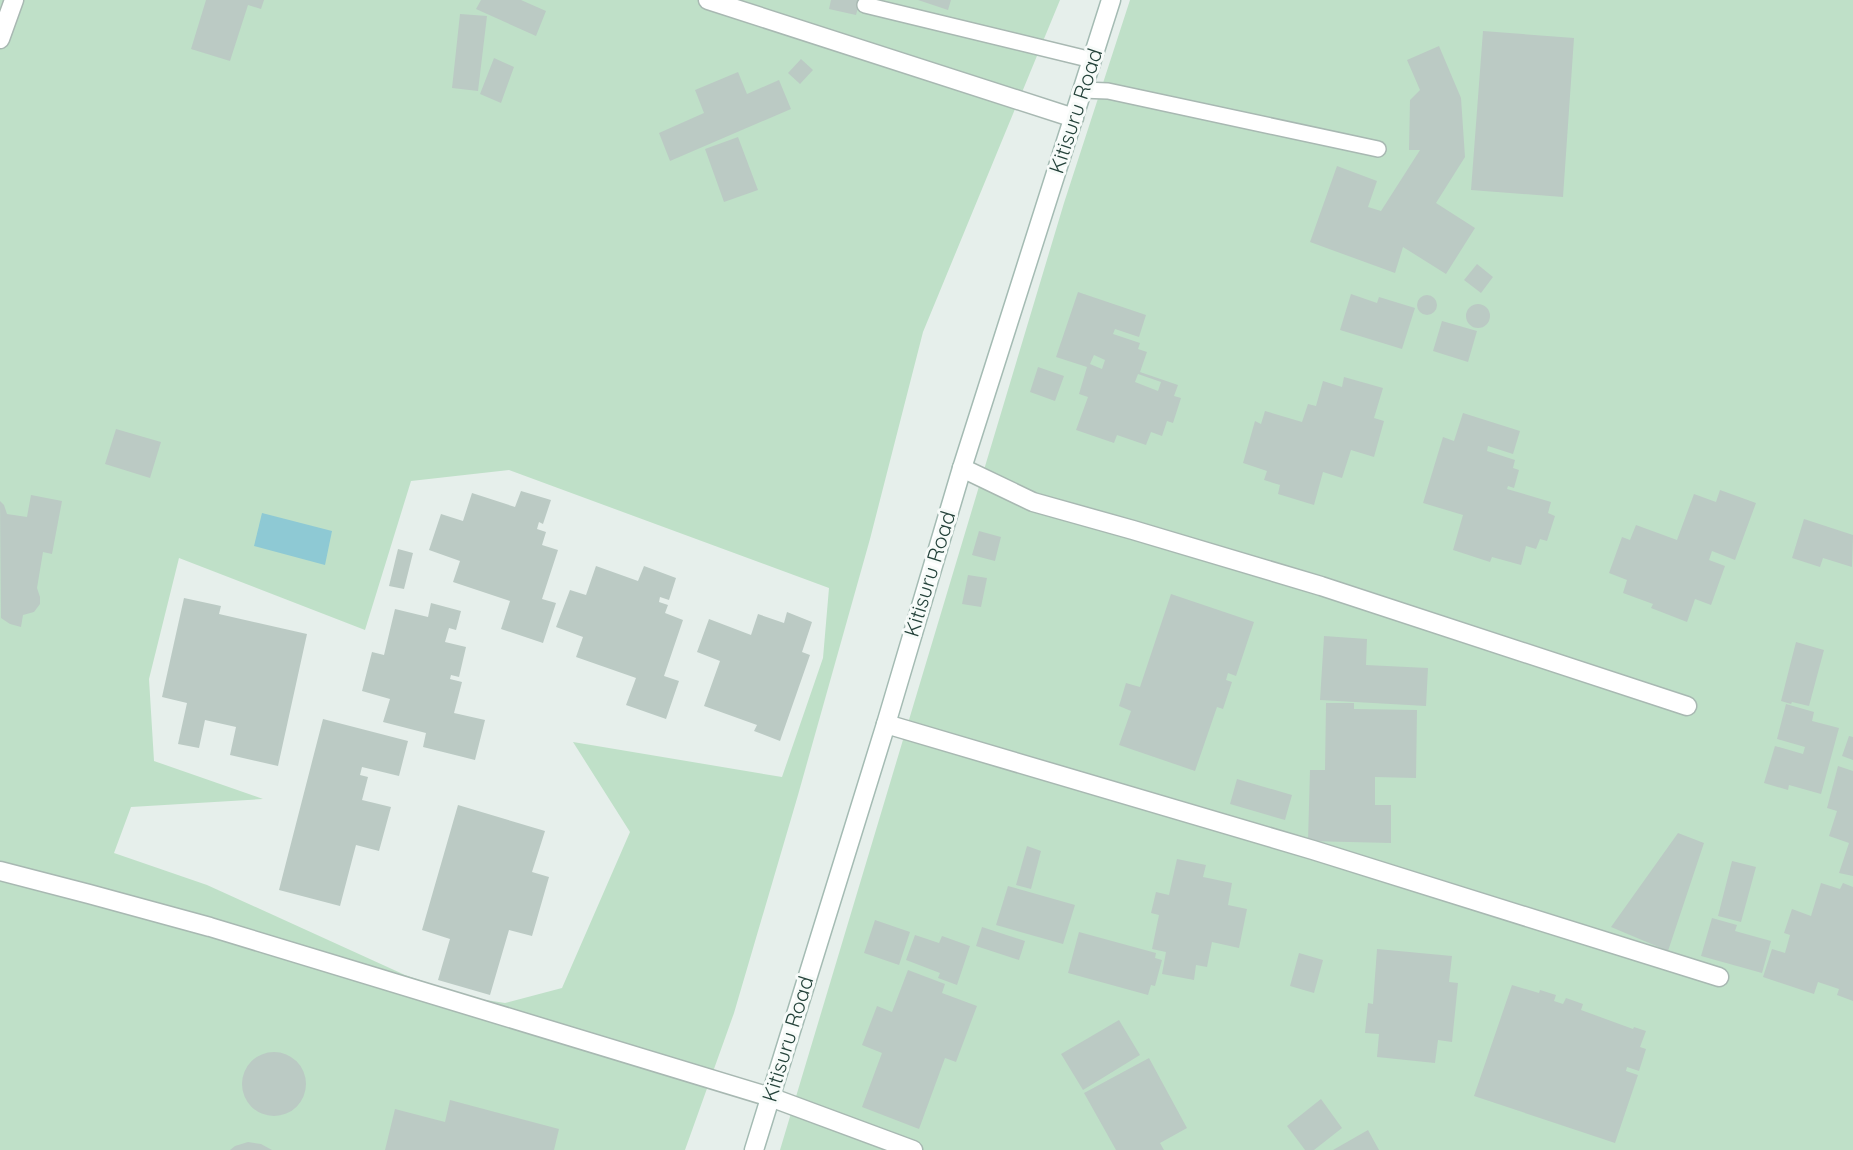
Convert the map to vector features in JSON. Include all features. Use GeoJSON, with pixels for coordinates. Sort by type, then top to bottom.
{"type":"FeatureCollection","features":[{"type":"Feature","properties":{"kind":"street"},"geometry":{"type":"LineString","coordinates":[[0,39],[14,0]]}},
{"type":"Feature","properties":{"kind":"street"},"geometry":{"type":"LineString","coordinates":[[708,0],[1074,118]]}},
{"type":"Feature","properties":{"kind":"street","name":"Kitisuru Road"},"geometry":{"type":"LineString","coordinates":[[754,1150],[886,724],[962,468],[1111,0]]}},
{"type":"Feature","properties":{"kind":"street"},"geometry":{"type":"LineString","coordinates":[[962,468],[1033,502],[1321,586],[1687,706]]}},
{"type":"Feature","properties":{"kind":"street"},"geometry":{"type":"LineString","coordinates":[[886,724],[1313,850],[1719,976]]}},
{"type":"Feature","properties":{"kind":"street"},"geometry":{"type":"LineString","coordinates":[[0,871],[210,927],[770,1097],[913,1150]]}},
{"type":"Feature","properties":{"kind":"lane"},"geometry":{"type":"LineString","coordinates":[[865,5],[1092,60]]}},
{"type":"Feature","properties":{"kind":"lane"},"geometry":{"type":"LineString","coordinates":[[1082,90],[1108,91],[1377,149]]}},
{"type":"Feature","properties":{"kind":"green space"},"geometry":{"type":"Polygon","coordinates":[[[0,0],[1060,0],[923,332],[870,539],[798,795],[734,1013],[685,1150],[0,1150],[0,0]],[[509,470],[411,481],[365,630],[179,558],[149,679],[154,761],[263,799],[131,807],[114,853],[207,885],[405,975],[473,998],[505,1003],[562,988],[630,832],[573,742],[782,777],[823,658],[829,588],[509,470]]]}},
{"type":"Feature","properties":{"kind":"green space"},"geometry":{"type":"Polygon","coordinates":[[[1130,0],[1853,0],[1853,1150],[780,1150],[1064,203],[1130,0]]]}},
{"type":"Feature","properties":{"kind":"water"},"geometry":{"type":"Polygon","coordinates":[[[262,513],[332,531],[325,565],[254,546],[262,513]]]}},
{"type":"Feature","properties":{"kind":"building"},"geometry":{"type":"Polygon","coordinates":[[[206,0],[264,0],[261,9],[248,5],[230,61],[191,49],[206,0]]]}},
{"type":"Feature","properties":{"kind":"building"},"geometry":{"type":"Polygon","coordinates":[[[481,0],[521,0],[546,11],[536,36],[476,9],[481,0]]]}},
{"type":"Feature","properties":{"kind":"building"},"geometry":{"type":"Polygon","coordinates":[[[831,0],[860,0],[856,15],[829,9],[831,0]]]}},
{"type":"Feature","properties":{"kind":"building"},"geometry":{"type":"Polygon","coordinates":[[[918,0],[951,0],[948,10],[918,0]]]}},
{"type":"Feature","properties":{"kind":"building"},"geometry":{"type":"Polygon","coordinates":[[[460,14],[487,16],[478,91],[452,88],[460,14]]]}},
{"type":"Feature","properties":{"kind":"building"},"geometry":{"type":"Polygon","coordinates":[[[1483,31],[1574,38],[1563,197],[1471,190],[1483,31]]]}},
{"type":"Feature","properties":{"kind":"building"},"geometry":{"type":"Polygon","coordinates":[[[1439,46],[1461,98],[1465,157],[1436,203],[1475,228],[1446,274],[1403,247],[1395,273],[1310,242],[1337,166],[1377,181],[1368,207],[1381,211],[1420,150],[1409,150],[1410,100],[1420,90],[1407,60],[1439,46]]]}},
{"type":"Feature","properties":{"kind":"building"},"geometry":{"type":"Polygon","coordinates":[[[494,58],[514,67],[501,103],[480,94],[494,58]]]}},
{"type":"Feature","properties":{"kind":"building"},"geometry":{"type":"Polygon","coordinates":[[[801,59],[813,70],[800,84],[788,73],[801,59]]]}},
{"type":"Feature","properties":{"kind":"building"},"geometry":{"type":"Polygon","coordinates":[[[738,72],[747,94],[779,80],[791,109],[670,161],[659,133],[704,113],[695,90],[738,72]]]}},
{"type":"Feature","properties":{"kind":"building"},"geometry":{"type":"Polygon","coordinates":[[[738,137],[758,190],[724,202],[705,149],[738,137]]]}},
{"type":"Feature","properties":{"kind":"building"},"geometry":{"type":"Polygon","coordinates":[[[1477,264],[1493,277],[1481,293],[1464,280],[1477,264]]]}},
{"type":"Feature","properties":{"kind":"building"},"geometry":{"type":"Polygon","coordinates":[[[1078,292],[1146,315],[1139,337],[1115,329],[1113,334],[1140,343],[1138,349],[1147,352],[1140,372],[1178,385],[1174,396],[1181,398],[1173,423],[1167,421],[1162,436],[1151,432],[1146,445],[1117,435],[1114,443],[1076,430],[1088,397],[1079,394],[1087,367],[1056,357],[1078,292]],[[1094,355],[1090,364],[1102,369],[1105,360],[1094,355]],[[1138,374],[1135,382],[1158,391],[1161,382],[1138,374]]]}},
{"type":"Feature","properties":{"kind":"building"},"geometry":{"type":"Polygon","coordinates":[[[1351,294],[1377,303],[1379,297],[1415,308],[1402,349],[1340,330],[1351,294]]]}},
{"type":"Feature","properties":{"kind":"building"},"geometry":{"type":"Polygon","coordinates":[[[1423,295],[1431,295],[1437,301],[1437,309],[1431,315],[1423,315],[1417,309],[1417,301],[1423,295]]]}},
{"type":"Feature","properties":{"kind":"building"},"geometry":{"type":"Polygon","coordinates":[[[1478,304],[1486,308],[1490,316],[1486,324],[1478,328],[1470,324],[1466,316],[1470,308],[1478,304]]]}},
{"type":"Feature","properties":{"kind":"building"},"geometry":{"type":"Polygon","coordinates":[[[1442,321],[1477,331],[1468,362],[1433,351],[1442,321]]]}},
{"type":"Feature","properties":{"kind":"building"},"geometry":{"type":"Polygon","coordinates":[[[1038,367],[1064,376],[1055,401],[1030,392],[1038,367]]]}},
{"type":"Feature","properties":{"kind":"building"},"geometry":{"type":"Polygon","coordinates":[[[1344,377],[1383,388],[1374,418],[1384,421],[1374,457],[1351,450],[1342,478],[1323,472],[1314,505],[1278,494],[1280,485],[1264,480],[1267,471],[1243,463],[1255,421],[1261,424],[1265,411],[1302,422],[1308,404],[1316,406],[1323,381],[1342,387],[1344,377]]]}},
{"type":"Feature","properties":{"kind":"building"},"geometry":{"type":"Polygon","coordinates":[[[1463,413],[1520,431],[1513,454],[1488,446],[1487,451],[1515,460],[1513,468],[1519,470],[1514,488],[1508,486],[1507,489],[1551,502],[1548,513],[1555,516],[1547,541],[1540,539],[1536,549],[1526,546],[1521,565],[1492,557],[1490,562],[1453,550],[1463,515],[1423,503],[1443,437],[1454,441],[1463,413]]]}},
{"type":"Feature","properties":{"kind":"building"},"geometry":{"type":"Polygon","coordinates":[[[116,429],[161,442],[150,478],[105,464],[116,429]]]}},
{"type":"Feature","properties":{"kind":"building"},"geometry":{"type":"Polygon","coordinates":[[[1720,490],[1756,503],[1735,560],[1712,551],[1709,560],[1725,566],[1711,605],[1695,599],[1687,622],[1651,608],[1653,604],[1623,593],[1627,580],[1609,573],[1622,537],[1630,540],[1636,525],[1677,540],[1694,494],[1716,502],[1720,490]]]}},
{"type":"Feature","properties":{"kind":"building"},"geometry":{"type":"Polygon","coordinates":[[[521,491],[551,500],[543,524],[539,522],[537,529],[546,532],[542,545],[558,550],[542,599],[556,603],[543,643],[501,629],[510,601],[453,582],[460,561],[429,550],[441,514],[463,521],[472,493],[515,507],[521,491]]]}},
{"type":"Feature","properties":{"kind":"building"},"geometry":{"type":"Polygon","coordinates":[[[31,495],[62,501],[52,554],[43,552],[37,588],[40,604],[34,612],[23,615],[21,627],[1,618],[0,501],[7,514],[27,517],[31,495]]]}},
{"type":"Feature","properties":{"kind":"building"},"geometry":{"type":"Polygon","coordinates":[[[1804,519],[1853,535],[1852,567],[1823,558],[1820,567],[1792,558],[1804,519]]]}},
{"type":"Feature","properties":{"kind":"building"},"geometry":{"type":"Polygon","coordinates":[[[979,531],[1001,537],[995,561],[972,555],[979,531]]]}},
{"type":"Feature","properties":{"kind":"building"},"geometry":{"type":"Polygon","coordinates":[[[398,549],[413,553],[404,589],[389,586],[398,549]]]}},
{"type":"Feature","properties":{"kind":"building"},"geometry":{"type":"Polygon","coordinates":[[[596,566],[638,581],[644,566],[676,578],[669,600],[660,597],[659,602],[668,605],[665,613],[683,620],[664,676],[679,681],[666,719],[626,705],[636,678],[576,657],[583,637],[556,627],[570,590],[586,595],[596,566]]]}},
{"type":"Feature","properties":{"kind":"building"},"geometry":{"type":"Polygon","coordinates":[[[968,575],[987,578],[981,607],[962,604],[968,575]]]}},
{"type":"Feature","properties":{"kind":"building"},"geometry":{"type":"Polygon","coordinates":[[[1171,594],[1254,622],[1236,676],[1228,673],[1226,680],[1232,682],[1223,709],[1217,707],[1195,771],[1119,745],[1131,711],[1119,706],[1126,683],[1140,687],[1171,594]]]}},
{"type":"Feature","properties":{"kind":"building"},"geometry":{"type":"Polygon","coordinates":[[[184,598],[221,606],[219,614],[307,634],[278,766],[230,755],[236,727],[205,720],[199,748],[178,744],[187,703],[162,697],[184,598]]]}},
{"type":"Feature","properties":{"kind":"building"},"geometry":{"type":"Polygon","coordinates":[[[431,603],[461,611],[456,630],[449,628],[445,642],[466,647],[459,677],[451,675],[450,679],[462,682],[454,713],[485,720],[475,760],[423,747],[426,733],[383,722],[390,699],[362,691],[372,652],[384,655],[395,609],[428,617],[431,603]]]}},
{"type":"Feature","properties":{"kind":"building"},"geometry":{"type":"Polygon","coordinates":[[[787,612],[812,622],[802,652],[810,655],[780,741],[754,731],[757,725],[704,706],[720,661],[697,652],[709,619],[751,635],[758,614],[784,623],[787,612]]]}},
{"type":"Feature","properties":{"kind":"building"},"geometry":{"type":"Polygon","coordinates":[[[1324,636],[1367,639],[1366,665],[1428,668],[1426,706],[1320,700],[1324,636]]]}},
{"type":"Feature","properties":{"kind":"building"},"geometry":{"type":"Polygon","coordinates":[[[1796,642],[1824,650],[1809,706],[1781,701],[1796,642]]]}},
{"type":"Feature","properties":{"kind":"building"},"geometry":{"type":"Polygon","coordinates":[[[1326,703],[1354,703],[1354,709],[1417,710],[1416,778],[1375,777],[1375,805],[1391,805],[1391,843],[1308,841],[1310,770],[1325,770],[1326,703]]]}},
{"type":"Feature","properties":{"kind":"building"},"geometry":{"type":"Polygon","coordinates":[[[1786,704],[1814,712],[1812,721],[1839,728],[1821,794],[1789,785],[1788,790],[1764,783],[1775,746],[1803,754],[1805,747],[1777,739],[1786,704]]]}},
{"type":"Feature","properties":{"kind":"building"},"geometry":{"type":"Polygon","coordinates":[[[323,719],[408,741],[399,776],[362,767],[360,775],[368,777],[362,800],[391,807],[379,851],[356,845],[340,906],[279,890],[323,719]]]}},
{"type":"Feature","properties":{"kind":"building"},"geometry":{"type":"Polygon","coordinates":[[[1849,736],[1853,737],[1853,760],[1842,756],[1849,736]]]}},
{"type":"Feature","properties":{"kind":"building"},"geometry":{"type":"Polygon","coordinates":[[[1838,766],[1853,771],[1853,876],[1839,873],[1849,843],[1829,836],[1837,811],[1827,808],[1838,766]]]}},
{"type":"Feature","properties":{"kind":"building"},"geometry":{"type":"Polygon","coordinates":[[[1237,779],[1292,795],[1285,820],[1230,804],[1237,779]]]}},
{"type":"Feature","properties":{"kind":"building"},"geometry":{"type":"Polygon","coordinates":[[[458,805],[545,831],[532,872],[549,877],[532,936],[509,930],[490,995],[438,980],[450,939],[422,930],[458,805]]]}},
{"type":"Feature","properties":{"kind":"building"},"geometry":{"type":"Polygon","coordinates":[[[1678,833],[1704,843],[1668,951],[1611,927],[1678,833]]]}},
{"type":"Feature","properties":{"kind":"building"},"geometry":{"type":"Polygon","coordinates":[[[1027,846],[1041,851],[1031,889],[1016,885],[1027,846]]]}},
{"type":"Feature","properties":{"kind":"building"},"geometry":{"type":"Polygon","coordinates":[[[1177,859],[1206,865],[1203,877],[1232,883],[1228,905],[1247,909],[1239,948],[1212,942],[1207,967],[1196,965],[1194,980],[1162,974],[1166,952],[1152,949],[1159,915],[1151,913],[1156,892],[1169,895],[1177,859]]]}},
{"type":"Feature","properties":{"kind":"building"},"geometry":{"type":"Polygon","coordinates":[[[1732,861],[1756,867],[1741,922],[1718,916],[1732,861]]]}},
{"type":"Feature","properties":{"kind":"building"},"geometry":{"type":"Polygon","coordinates":[[[1821,883],[1840,889],[1843,883],[1853,887],[1853,1001],[1837,995],[1839,989],[1818,982],[1814,994],[1763,977],[1772,949],[1785,953],[1790,935],[1784,933],[1792,909],[1811,916],[1821,883]]]}},
{"type":"Feature","properties":{"kind":"building"},"geometry":{"type":"Polygon","coordinates":[[[1008,886],[1075,905],[1063,944],[996,925],[1008,886]]]}},
{"type":"Feature","properties":{"kind":"building"},"geometry":{"type":"Polygon","coordinates":[[[1712,918],[1737,925],[1735,931],[1771,941],[1762,973],[1701,956],[1712,918]]]}},
{"type":"Feature","properties":{"kind":"building"},"geometry":{"type":"Polygon","coordinates":[[[875,920],[910,932],[899,965],[864,953],[875,920]]]}},
{"type":"Feature","properties":{"kind":"building"},"geometry":{"type":"Polygon","coordinates":[[[982,927],[1025,941],[1019,960],[976,946],[982,927]]]}},
{"type":"Feature","properties":{"kind":"building"},"geometry":{"type":"Polygon","coordinates":[[[1079,932],[1156,953],[1155,958],[1162,960],[1155,986],[1151,985],[1148,995],[1068,973],[1079,932]]]}},
{"type":"Feature","properties":{"kind":"building"},"geometry":{"type":"Polygon","coordinates":[[[915,935],[939,943],[942,936],[970,946],[957,985],[938,978],[940,973],[906,960],[915,935]]]}},
{"type":"Feature","properties":{"kind":"building"},"geometry":{"type":"Polygon","coordinates":[[[1377,949],[1452,956],[1449,982],[1458,983],[1452,1042],[1438,1040],[1435,1063],[1377,1057],[1379,1034],[1365,1033],[1368,1003],[1373,1004],[1377,949]]]}},
{"type":"Feature","properties":{"kind":"building"},"geometry":{"type":"Polygon","coordinates":[[[1299,953],[1323,960],[1314,993],[1290,986],[1299,953]]]}},
{"type":"Feature","properties":{"kind":"building"},"geometry":{"type":"Polygon","coordinates":[[[908,970],[945,984],[942,993],[977,1006],[956,1062],[945,1058],[919,1129],[862,1107],[882,1053],[862,1045],[877,1006],[892,1012],[908,970]]]}},
{"type":"Feature","properties":{"kind":"building"},"geometry":{"type":"Polygon","coordinates":[[[1512,985],[1539,993],[1540,990],[1556,995],[1554,1001],[1563,1004],[1566,998],[1583,1004],[1581,1010],[1633,1029],[1634,1027],[1646,1031],[1640,1047],[1646,1049],[1639,1071],[1627,1067],[1626,1071],[1638,1075],[1615,1143],[1474,1096],[1512,985]]]}},
{"type":"Feature","properties":{"kind":"building"},"geometry":{"type":"Polygon","coordinates":[[[1119,1020],[1140,1055],[1083,1090],[1061,1054],[1119,1020]]]}},
{"type":"Feature","properties":{"kind":"building"},"geometry":{"type":"Polygon","coordinates":[[[274,1052],[297,1061],[306,1084],[297,1107],[274,1116],[251,1107],[242,1084],[251,1061],[274,1052]]]}},
{"type":"Feature","properties":{"kind":"building"},"geometry":{"type":"Polygon","coordinates":[[[1149,1058],[1187,1128],[1160,1143],[1164,1150],[1116,1150],[1084,1093],[1149,1058]]]}},
{"type":"Feature","properties":{"kind":"building"},"geometry":{"type":"Polygon","coordinates":[[[1321,1099],[1342,1128],[1314,1150],[1305,1150],[1287,1126],[1321,1099]]]}},
{"type":"Feature","properties":{"kind":"building"},"geometry":{"type":"Polygon","coordinates":[[[450,1100],[559,1129],[554,1150],[385,1150],[395,1109],[445,1122],[450,1100]]]}},
{"type":"Feature","properties":{"kind":"building"},"geometry":{"type":"Polygon","coordinates":[[[1368,1130],[1379,1150],[1333,1150],[1368,1130]]]}},
{"type":"Feature","properties":{"kind":"building"},"geometry":{"type":"Polygon","coordinates":[[[248,1142],[261,1144],[272,1150],[230,1150],[248,1142]]]}}]}
